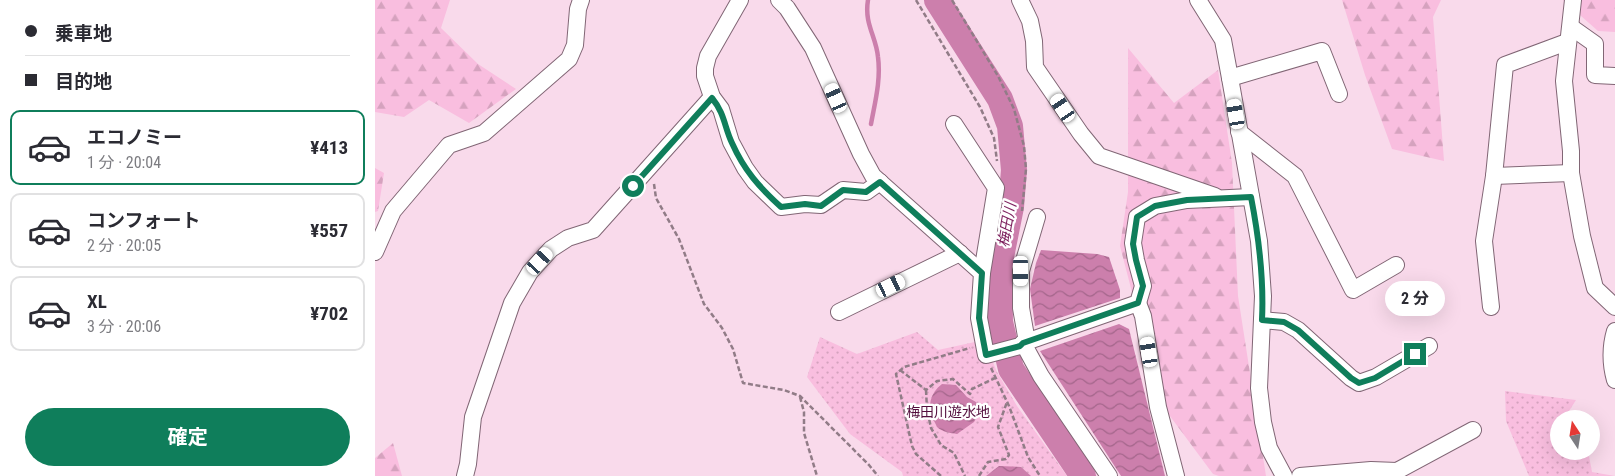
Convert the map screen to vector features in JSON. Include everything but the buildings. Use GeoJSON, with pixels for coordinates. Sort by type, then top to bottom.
{"type":"FeatureCollection","features":[{"type":"Feature","properties":{"kind":"street"},"geometry":{"type":"LineString","coordinates":[[375,252],[393,211],[449,145],[484,133],[569,59],[575,45],[577,9],[581,0]]}},
{"type":"Feature","properties":{"kind":"street"},"geometry":{"type":"LineString","coordinates":[[740,0],[708,56],[705,76],[712,98],[721,109],[731,142],[755,182],[781,207],[805,204],[821,206],[843,190],[866,192],[880,182]]}},
{"type":"Feature","properties":{"kind":"street"},"geometry":{"type":"LineString","coordinates":[[779,0],[787,8],[813,48],[861,154],[873,176],[982,273]]}},
{"type":"Feature","properties":{"kind":"street"},"geometry":{"type":"LineString","coordinates":[[1020,0],[1030,21],[1034,41],[1035,67],[1081,134],[1099,156],[1222,198]]}},
{"type":"Feature","properties":{"kind":"street"},"geometry":{"type":"LineString","coordinates":[[1198,0],[1223,40],[1230,78],[1259,241],[1263,296],[1259,388],[1263,422],[1269,448],[1284,476]]}},
{"type":"Feature","properties":{"kind":"street"},"geometry":{"type":"LineString","coordinates":[[1573,0],[1564,81],[1571,151],[1571,173],[1595,288],[1615,307]]}},
{"type":"Feature","properties":{"kind":"street"},"geometry":{"type":"LineString","coordinates":[[1491,307],[1484,241],[1494,176],[1505,65],[1569,34],[1595,44],[1595,76],[1615,76]]}},
{"type":"Feature","properties":{"kind":"street"},"geometry":{"type":"LineString","coordinates":[[1230,78],[1322,51],[1339,94]]}},
{"type":"Feature","properties":{"kind":"street"},"geometry":{"type":"LineString","coordinates":[[465,476],[473,417],[512,303],[530,272],[551,249],[568,238],[593,230],[712,98]]}},
{"type":"Feature","properties":{"kind":"street"},"geometry":{"type":"LineString","coordinates":[[953,124],[996,188],[982,273],[979,318],[983,354],[1023,344],[1138,303]]}},
{"type":"Feature","properties":{"kind":"street"},"geometry":{"type":"LineString","coordinates":[[1239,132],[1295,176],[1353,290],[1396,265]]}},
{"type":"Feature","properties":{"kind":"street"},"geometry":{"type":"LineString","coordinates":[[1494,176],[1571,173]]}},
{"type":"Feature","properties":{"kind":"street"},"geometry":{"type":"LineString","coordinates":[[1176,476],[1158,407],[1143,316],[1138,303],[1143,286],[1133,244],[1137,217],[1155,206],[1187,200],[1251,197]]}},
{"type":"Feature","properties":{"kind":"street"},"geometry":{"type":"LineString","coordinates":[[1029,217],[1021,271],[1023,344],[1041,376],[1109,476]]}},
{"type":"Feature","properties":{"kind":"street"},"geometry":{"type":"LineString","coordinates":[[839,312],[960,253]]}},
{"type":"Feature","properties":{"kind":"street"},"geometry":{"type":"LineString","coordinates":[[1262,320],[1284,322],[1298,330],[1359,383],[1375,378],[1429,346]]}},
{"type":"Feature","properties":{"kind":"street"},"geometry":{"type":"LineString","coordinates":[[1615,331],[1611,346],[1611,364],[1615,380]]}},
{"type":"Feature","properties":{"kind":"street"},"geometry":{"type":"LineString","coordinates":[[1300,476],[1371,470],[1397,471],[1473,430]]}},
{"type":"Feature","properties":{"kind":"path"},"geometry":{"type":"LineString","coordinates":[[916,0],[980,107],[994,138],[998,169],[996,188]]}},
{"type":"Feature","properties":{"kind":"path"},"geometry":{"type":"LineString","coordinates":[[953,0],[998,76],[1015,109],[1024,146],[1029,217]]}},
{"type":"Feature","properties":{"kind":"path"},"geometry":{"type":"LineString","coordinates":[[647,171],[654,184],[656,198],[679,240],[704,304],[722,328],[733,349],[743,383],[784,390],[800,396],[878,476]]}},
{"type":"Feature","properties":{"kind":"path"},"geometry":{"type":"LineString","coordinates":[[941,476],[916,454],[911,446],[896,374],[903,367],[972,348],[983,354],[1007,402],[1028,456],[1040,476]]}},
{"type":"Feature","properties":{"kind":"path"},"geometry":{"type":"LineString","coordinates":[[900,370],[926,390],[931,428],[941,445],[954,453],[965,476]]}},
{"type":"Feature","properties":{"kind":"path"},"geometry":{"type":"LineString","coordinates":[[926,390],[937,381],[953,379],[970,394],[972,389],[995,378]]}},
{"type":"Feature","properties":{"kind":"path"},"geometry":{"type":"LineString","coordinates":[[800,396],[804,412],[804,433],[817,476]]}},
{"type":"Feature","properties":{"kind":"path"},"geometry":{"type":"LineString","coordinates":[[979,476],[989,462],[1006,459],[1009,456],[998,427],[1007,402]]}},
{"type":"Feature","properties":{"kind":"green space"},"geometry":{"type":"Polygon","coordinates":[[[375,0],[450,0],[441,28],[478,64],[516,89],[469,123],[429,100],[404,117],[375,112],[375,0]]]}},
{"type":"Feature","properties":{"kind":"green space"},"geometry":{"type":"Polygon","coordinates":[[[1342,0],[1441,0],[1433,17],[1444,161],[1392,149],[1365,75],[1342,0]]]}},
{"type":"Feature","properties":{"kind":"green space"},"geometry":{"type":"Polygon","coordinates":[[[1563,0],[1615,0],[1615,32],[1598,31],[1563,0]]]}},
{"type":"Feature","properties":{"kind":"green space"},"geometry":{"type":"Polygon","coordinates":[[[1128,48],[1174,103],[1218,70],[1232,163],[1238,296],[1266,476],[1219,476],[1213,474],[1161,404],[1120,246],[1128,192],[1128,48]]]}},
{"type":"Feature","properties":{"kind":"green space"},"geometry":{"type":"Polygon","coordinates":[[[375,168],[384,173],[378,211],[375,212],[375,168]]]}},
{"type":"Feature","properties":{"kind":"green space","name":"梅田川遊水地"},"geometry":{"type":"Polygon","coordinates":[[[917,332],[938,350],[984,340],[997,372],[1017,406],[1067,476],[903,476],[902,472],[850,434],[807,377],[820,337],[857,354],[917,332]]]}},
{"type":"Feature","properties":{"kind":"green space"},"geometry":{"type":"Polygon","coordinates":[[[1505,391],[1576,400],[1570,410],[1550,410],[1550,460],[1590,460],[1592,472],[1615,476],[1529,476],[1506,421],[1505,391]]]}},
{"type":"Feature","properties":{"kind":"green space"},"geometry":{"type":"Polygon","coordinates":[[[393,443],[402,476],[375,476],[375,458],[393,443]]]}},
{"type":"Feature","properties":{"kind":"water"},"geometry":{"type":"Polygon","coordinates":[[[1041,250],[1097,254],[1109,257],[1120,290],[1120,298],[1035,326],[1030,289],[1041,250]]]}},
{"type":"Feature","properties":{"kind":"water"},"geometry":{"type":"Polygon","coordinates":[[[1119,324],[1129,329],[1165,476],[1121,476],[1040,351],[1119,324]]]}},
{"type":"Feature","properties":{"kind":"water"},"geometry":{"type":"Polygon","coordinates":[[[942,384],[956,385],[967,397],[976,402],[980,412],[974,422],[957,434],[939,429],[931,415],[930,405],[932,396],[942,384]]]}},
{"type":"Feature","properties":{"kind":"water"},"geometry":{"type":"Polygon","coordinates":[[[999,466],[1021,467],[1031,476],[986,476],[999,466]]]}},
{"type":"Feature","properties":{"kind":"waterway"},"geometry":{"type":"LineString","coordinates":[[868,0],[869,23],[877,50],[879,66],[871,124]]}},
{"type":"Feature","properties":{"kind":"waterway","name":"梅田川"},"geometry":{"type":"LineString","coordinates":[[937,0],[1000,99],[1010,126],[1014,170],[1011,207],[999,267],[1000,322],[1011,369],[1083,476]]}},
{"type":"Feature","properties":{"kind":"route"},"geometry":{"type":"LineString","coordinates":[[633,186],[712,98],[721,109],[731,142],[745,168],[755,182],[781,207],[805,204],[821,206],[843,190],[866,192],[880,182],[982,273],[979,318],[986,355],[1020,346],[1023,343],[1138,303],[1143,286],[1133,244],[1137,217],[1155,206],[1187,200],[1251,197],[1259,241],[1263,296],[1262,320],[1284,322],[1298,330],[1359,383],[1375,378],[1415,354]]}}]}
